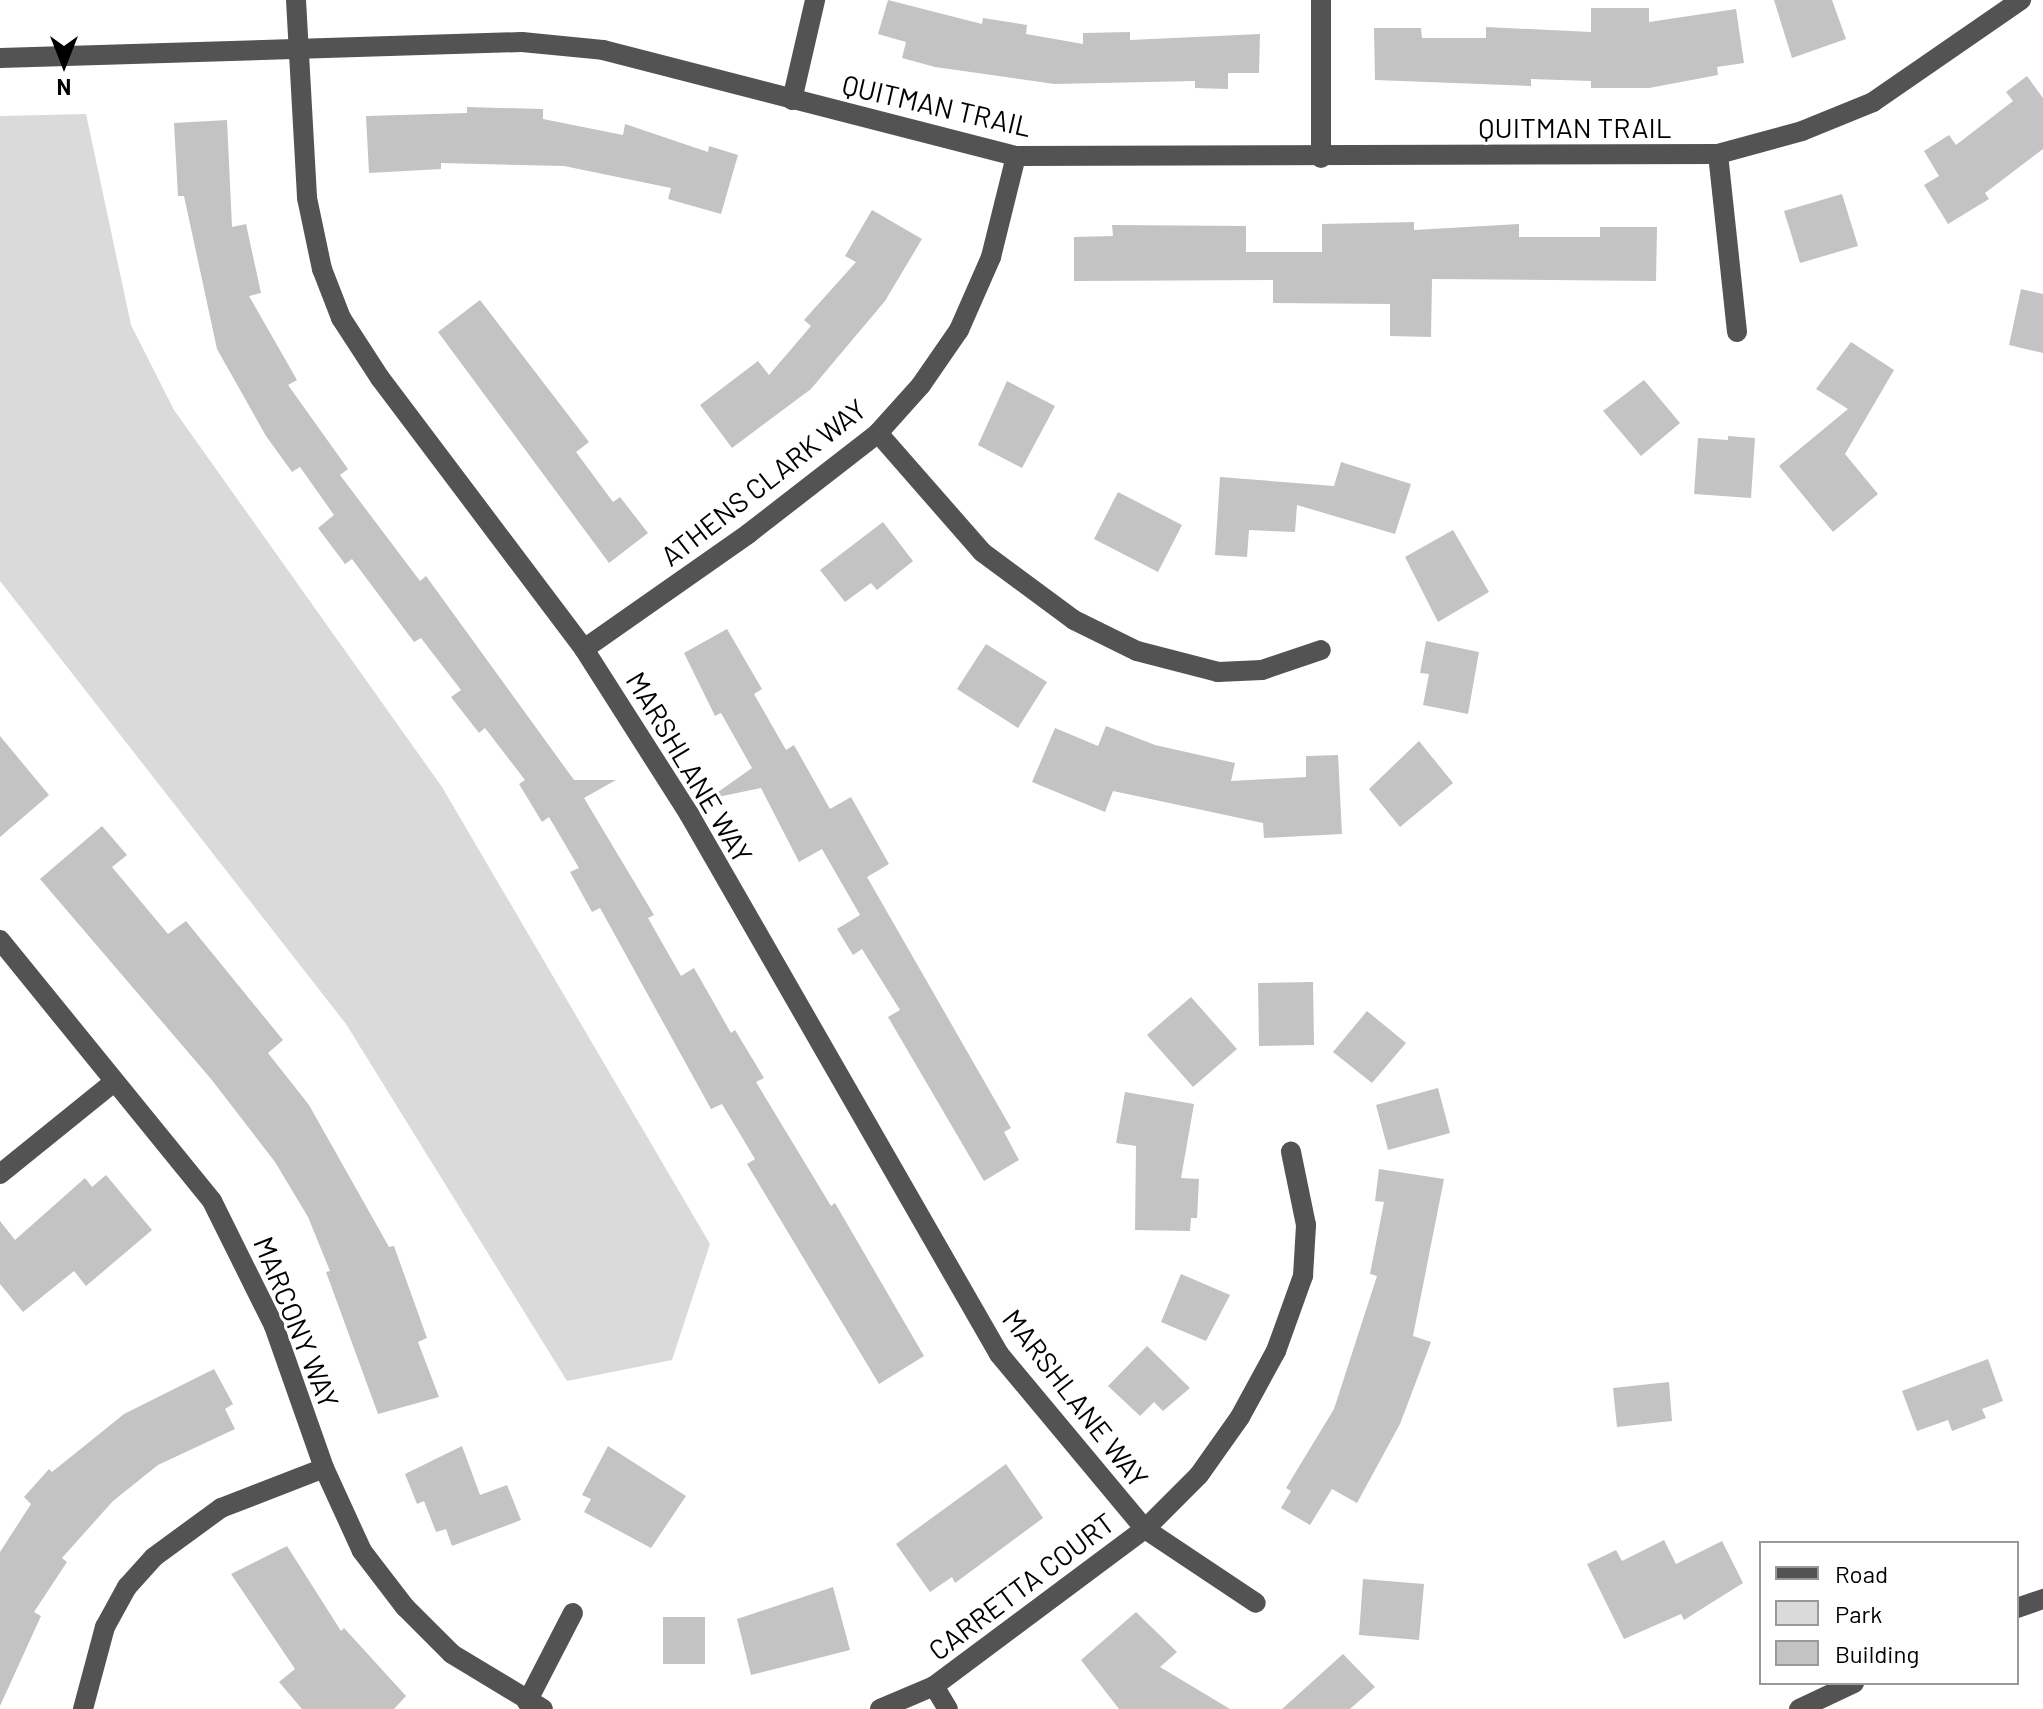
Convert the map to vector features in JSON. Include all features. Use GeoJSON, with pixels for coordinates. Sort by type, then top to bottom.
{"type":"FeatureCollection","features":[{"type":"Feature","properties":{"kind":"street","name":"MARSHLANE WAY"},"geometry":{"type":"LineString","coordinates":[[296,0],[307,198],[322,269],[341,318],[380,378],[584,649],[689,814],[999,1354],[1145,1529],[1256,1603]]}},
{"type":"Feature","properties":{"kind":"street"},"geometry":{"type":"LineString","coordinates":[[792,100],[815,0]]}},
{"type":"Feature","properties":{"kind":"street"},"geometry":{"type":"LineString","coordinates":[[1321,0],[1321,158]]}},
{"type":"Feature","properties":{"kind":"street","name":"QUITMAN TRAIL"},"geometry":{"type":"LineString","coordinates":[[0,58],[522,42],[603,50],[1016,156],[1321,158],[1718,154],[1802,131],[1873,102],[2021,0]]}},
{"type":"Feature","properties":{"kind":"street"},"geometry":{"type":"LineString","coordinates":[[1718,154],[1737,332]]}},
{"type":"Feature","properties":{"kind":"street","name":"ATHENS CLARK WAY"},"geometry":{"type":"LineString","coordinates":[[584,649],[748,534],[878,433],[921,385],[959,330],[991,257],[1016,156]]}},
{"type":"Feature","properties":{"kind":"street"},"geometry":{"type":"LineString","coordinates":[[878,433],[982,552],[1074,620],[1137,651],[1218,672],[1262,670],[1321,650]]}},
{"type":"Feature","properties":{"kind":"street","name":"MARCONY WAY"},"geometry":{"type":"LineString","coordinates":[[0,940],[212,1201],[243,1256],[274,1326],[324,1468],[362,1551],[405,1607],[452,1654],[535,1706]]}},
{"type":"Feature","properties":{"kind":"street"},"geometry":{"type":"LineString","coordinates":[[0,1174],[114,1082]]}},
{"type":"Feature","properties":{"kind":"street","name":"CARRETTA COURT"},"geometry":{"type":"LineString","coordinates":[[934,1686],[1145,1529],[1199,1475],[1240,1417],[1276,1351],[1303,1276],[1306,1225],[1291,1152]]}},
{"type":"Feature","properties":{"kind":"street"},"geometry":{"type":"LineString","coordinates":[[83,1709],[105,1627],[127,1587],[154,1557],[221,1508],[324,1468]]}},
{"type":"Feature","properties":{"kind":"street"},"geometry":{"type":"LineString","coordinates":[[2019,1607],[2043,1599]]}},
{"type":"Feature","properties":{"kind":"street"},"geometry":{"type":"LineString","coordinates":[[535,1706],[573,1613]]}},
{"type":"Feature","properties":{"kind":"street"},"geometry":{"type":"LineString","coordinates":[[1799,1709],[1850,1685]]}},
{"type":"Feature","properties":{"kind":"street"},"geometry":{"type":"LineString","coordinates":[[880,1709],[934,1686],[948,1709]]}},
{"type":"Feature","properties":{"kind":"green space"},"geometry":{"type":"Polygon","coordinates":[[[86,114],[131,325],[174,410],[442,787],[710,1244],[672,1360],[567,1381],[346,1024],[0,581],[0,116],[86,114]]]}},
{"type":"Feature","properties":{"kind":"building"},"geometry":{"type":"Polygon","coordinates":[[[888,0],[982,24],[983,18],[1027,25],[1026,34],[1083,44],[1083,33],[1130,32],[1130,40],[1260,34],[1259,73],[1228,73],[1228,89],[1195,88],[1195,81],[1054,84],[935,67],[902,58],[906,42],[878,34],[888,0]]]}},
{"type":"Feature","properties":{"kind":"building"},"geometry":{"type":"Polygon","coordinates":[[[1774,0],[1832,0],[1846,39],[1792,58],[1774,0]]]}},
{"type":"Feature","properties":{"kind":"building"},"geometry":{"type":"Polygon","coordinates":[[[1591,8],[1649,8],[1649,22],[1736,9],[1744,63],[1717,67],[1718,75],[1649,88],[1591,88],[1591,81],[1531,79],[1531,86],[1375,80],[1374,28],[1421,28],[1422,38],[1486,38],[1486,27],[1591,32],[1591,8]]]}},
{"type":"Feature","properties":{"kind":"building"},"geometry":{"type":"Polygon","coordinates":[[[2027,76],[2043,98],[2043,149],[1985,193],[1989,199],[1948,224],[1924,185],[1939,176],[1924,151],[1949,135],[1956,145],[2013,101],[2006,92],[2027,76]]]}},
{"type":"Feature","properties":{"kind":"building"},"geometry":{"type":"Polygon","coordinates":[[[467,107],[543,109],[543,119],[623,135],[625,124],[708,152],[709,146],[738,155],[721,214],[668,199],[671,188],[564,166],[441,163],[441,169],[369,173],[366,116],[467,113],[467,107]]]}},
{"type":"Feature","properties":{"kind":"building"},"geometry":{"type":"Polygon","coordinates":[[[227,120],[232,227],[246,224],[261,293],[249,296],[297,380],[288,385],[348,469],[340,475],[420,581],[426,576],[574,780],[616,780],[584,798],[654,915],[648,918],[681,976],[694,968],[731,1033],[735,1030],[764,1078],[756,1082],[831,1206],[835,1203],[924,1356],[879,1384],[747,1164],[755,1159],[722,1104],[711,1109],[600,908],[592,912],[570,872],[579,868],[549,817],[542,822],[519,784],[525,780],[485,728],[479,733],[451,697],[461,690],[421,638],[414,642],[352,559],[345,564],[318,528],[334,515],[300,467],[292,472],[266,436],[217,349],[184,196],[178,196],[174,123],[227,120]]]}},
{"type":"Feature","properties":{"kind":"building"},"geometry":{"type":"Polygon","coordinates":[[[1842,194],[1858,246],[1800,263],[1784,211],[1842,194]]]}},
{"type":"Feature","properties":{"kind":"building"},"geometry":{"type":"Polygon","coordinates":[[[872,210],[922,239],[885,301],[811,389],[732,448],[700,405],[758,361],[769,375],[811,326],[804,320],[856,262],[845,256],[872,210]]]}},
{"type":"Feature","properties":{"kind":"building"},"geometry":{"type":"Polygon","coordinates":[[[1414,222],[1414,230],[1519,224],[1519,237],[1600,237],[1600,227],[1657,227],[1656,281],[1432,279],[1431,337],[1390,336],[1390,304],[1273,303],[1273,280],[1074,281],[1074,237],[1113,236],[1112,225],[1246,226],[1246,252],[1322,252],[1322,224],[1414,222]]]}},
{"type":"Feature","properties":{"kind":"building"},"geometry":{"type":"Polygon","coordinates":[[[2021,289],[2043,294],[2043,353],[2009,345],[2021,289]]]}},
{"type":"Feature","properties":{"kind":"building"},"geometry":{"type":"Polygon","coordinates":[[[480,300],[589,442],[576,452],[613,502],[620,497],[648,533],[609,563],[438,332],[480,300]]]}},
{"type":"Feature","properties":{"kind":"building"},"geometry":{"type":"Polygon","coordinates":[[[1851,342],[1894,370],[1845,454],[1878,494],[1833,532],[1779,466],[1848,409],[1816,389],[1851,342]]]}},
{"type":"Feature","properties":{"kind":"building"},"geometry":{"type":"Polygon","coordinates":[[[1644,380],[1680,423],[1641,456],[1603,411],[1644,380]]]}},
{"type":"Feature","properties":{"kind":"building"},"geometry":{"type":"Polygon","coordinates":[[[1007,381],[1055,406],[1022,468],[978,445],[1007,381]]]}},
{"type":"Feature","properties":{"kind":"building"},"geometry":{"type":"Polygon","coordinates":[[[1728,436],[1755,438],[1751,498],[1694,494],[1698,438],[1728,440],[1728,436]]]}},
{"type":"Feature","properties":{"kind":"building"},"geometry":{"type":"Polygon","coordinates":[[[1341,462],[1411,484],[1395,534],[1297,505],[1295,532],[1249,530],[1247,557],[1215,555],[1220,477],[1334,486],[1341,462]]]}},
{"type":"Feature","properties":{"kind":"building"},"geometry":{"type":"Polygon","coordinates":[[[1118,492],[1182,525],[1158,572],[1094,539],[1118,492]]]}},
{"type":"Feature","properties":{"kind":"building"},"geometry":{"type":"Polygon","coordinates":[[[883,522],[913,561],[877,590],[871,583],[845,602],[820,570],[883,522]]]}},
{"type":"Feature","properties":{"kind":"building"},"geometry":{"type":"Polygon","coordinates":[[[1453,530],[1489,592],[1438,622],[1405,557],[1453,530]]]}},
{"type":"Feature","properties":{"kind":"building"},"geometry":{"type":"Polygon","coordinates":[[[727,629],[762,689],[754,694],[786,750],[794,745],[830,809],[851,797],[889,864],[867,877],[1011,1128],[1004,1132],[1019,1160],[984,1181],[888,1017],[900,1010],[862,949],[853,955],[837,929],[860,915],[822,849],[799,862],[761,788],[708,799],[752,768],[721,713],[715,716],[684,653],[727,629]]]}},
{"type":"Feature","properties":{"kind":"building"},"geometry":{"type":"Polygon","coordinates":[[[1426,641],[1479,652],[1468,714],[1423,705],[1429,674],[1420,673],[1426,641]]]}},
{"type":"Feature","properties":{"kind":"building"},"geometry":{"type":"Polygon","coordinates":[[[986,644],[1047,682],[1018,728],[957,689],[986,644]]]}},
{"type":"Feature","properties":{"kind":"building"},"geometry":{"type":"Polygon","coordinates":[[[1106,726],[1155,745],[1235,763],[1231,781],[1306,777],[1306,756],[1338,755],[1342,834],[1264,838],[1263,823],[1113,791],[1105,812],[1032,782],[1055,728],[1098,746],[1106,726]]]}},
{"type":"Feature","properties":{"kind":"building"},"geometry":{"type":"Polygon","coordinates":[[[0,736],[49,795],[0,837],[0,736]]]}},
{"type":"Feature","properties":{"kind":"building"},"geometry":{"type":"Polygon","coordinates":[[[1419,741],[1453,783],[1400,827],[1369,789],[1419,741]]]}},
{"type":"Feature","properties":{"kind":"building"},"geometry":{"type":"Polygon","coordinates":[[[102,826],[127,855],[112,867],[168,934],[186,921],[283,1040],[268,1053],[309,1105],[389,1247],[394,1246],[427,1338],[418,1342],[439,1397],[378,1414],[326,1272],[330,1271],[308,1217],[275,1162],[211,1079],[40,879],[102,826]]]}},
{"type":"Feature","properties":{"kind":"building"},"geometry":{"type":"Polygon","coordinates":[[[1313,982],[1314,1045],[1259,1046],[1258,983],[1313,982]]]}},
{"type":"Feature","properties":{"kind":"building"},"geometry":{"type":"Polygon","coordinates":[[[1191,997],[1237,1049],[1193,1087],[1147,1035],[1191,997]]]}},
{"type":"Feature","properties":{"kind":"building"},"geometry":{"type":"Polygon","coordinates":[[[1367,1011],[1406,1043],[1372,1083],[1333,1052],[1367,1011]]]}},
{"type":"Feature","properties":{"kind":"building"},"geometry":{"type":"Polygon","coordinates":[[[1438,1088],[1450,1133],[1388,1150],[1376,1105],[1438,1088]]]}},
{"type":"Feature","properties":{"kind":"building"},"geometry":{"type":"Polygon","coordinates":[[[1125,1092],[1194,1104],[1181,1178],[1199,1179],[1197,1218],[1191,1218],[1190,1231],[1135,1230],[1136,1146],[1116,1143],[1125,1092]]]}},
{"type":"Feature","properties":{"kind":"building"},"geometry":{"type":"Polygon","coordinates":[[[1379,1169],[1444,1179],[1413,1336],[1431,1342],[1400,1424],[1357,1503],[1332,1489],[1310,1525],[1281,1508],[1291,1491],[1286,1488],[1334,1409],[1377,1276],[1370,1274],[1384,1202],[1375,1201],[1379,1169]]]}},
{"type":"Feature","properties":{"kind":"building"},"geometry":{"type":"Polygon","coordinates":[[[106,1175],[152,1230],[86,1286],[74,1271],[23,1312],[0,1284],[0,1221],[15,1240],[85,1178],[92,1187],[106,1175]]]}},
{"type":"Feature","properties":{"kind":"building"},"geometry":{"type":"Polygon","coordinates":[[[1181,1274],[1230,1295],[1206,1341],[1161,1322],[1181,1274]]]}},
{"type":"Feature","properties":{"kind":"building"},"geometry":{"type":"Polygon","coordinates":[[[1147,1346],[1190,1388],[1163,1411],[1154,1402],[1140,1416],[1108,1386],[1147,1346]]]}},
{"type":"Feature","properties":{"kind":"building"},"geometry":{"type":"Polygon","coordinates":[[[1988,1359],[2003,1401],[1982,1409],[1986,1418],[1952,1431],[1948,1420],[1917,1431],[1902,1391],[1988,1359]]]}},
{"type":"Feature","properties":{"kind":"building"},"geometry":{"type":"Polygon","coordinates":[[[214,1369],[233,1404],[225,1409],[235,1429],[158,1465],[113,1501],[62,1558],[67,1562],[34,1612],[41,1616],[0,1706],[0,1552],[31,1504],[24,1497],[49,1469],[52,1472],[124,1414],[214,1369]]]}},
{"type":"Feature","properties":{"kind":"building"},"geometry":{"type":"Polygon","coordinates":[[[1669,1382],[1672,1421],[1617,1427],[1613,1388],[1669,1382]]]}},
{"type":"Feature","properties":{"kind":"building"},"geometry":{"type":"Polygon","coordinates":[[[462,1446],[480,1495],[507,1485],[521,1520],[452,1546],[446,1529],[436,1532],[424,1501],[417,1504],[405,1474],[462,1446]]]}},
{"type":"Feature","properties":{"kind":"building"},"geometry":{"type":"Polygon","coordinates":[[[608,1446],[686,1496],[651,1548],[584,1512],[591,1499],[582,1495],[608,1446]]]}},
{"type":"Feature","properties":{"kind":"building"},"geometry":{"type":"Polygon","coordinates":[[[1006,1464],[1043,1518],[955,1583],[952,1577],[930,1592],[896,1544],[1006,1464]]]}},
{"type":"Feature","properties":{"kind":"building"},"geometry":{"type":"Polygon","coordinates":[[[1664,1540],[1676,1564],[1722,1541],[1743,1583],[1684,1620],[1681,1614],[1624,1639],[1587,1564],[1616,1550],[1622,1561],[1664,1540]]]}},
{"type":"Feature","properties":{"kind":"building"},"geometry":{"type":"Polygon","coordinates":[[[287,1546],[341,1631],[344,1628],[406,1696],[394,1709],[302,1709],[279,1682],[295,1669],[231,1574],[287,1546]]]}},
{"type":"Feature","properties":{"kind":"building"},"geometry":{"type":"Polygon","coordinates":[[[1363,1579],[1424,1584],[1419,1640],[1359,1635],[1363,1579]]]}},
{"type":"Feature","properties":{"kind":"building"},"geometry":{"type":"Polygon","coordinates":[[[833,1587],[850,1650],[751,1675],[737,1619],[833,1587]]]}},
{"type":"Feature","properties":{"kind":"building"},"geometry":{"type":"Polygon","coordinates":[[[1136,1612],[1177,1652],[1160,1667],[1230,1709],[1119,1709],[1081,1660],[1136,1612]]]}},
{"type":"Feature","properties":{"kind":"building"},"geometry":{"type":"Polygon","coordinates":[[[663,1617],[705,1617],[705,1664],[663,1664],[663,1617]]]}},
{"type":"Feature","properties":{"kind":"building"},"geometry":{"type":"Polygon","coordinates":[[[1343,1654],[1375,1687],[1350,1709],[1282,1709],[1343,1654]]]}}]}
